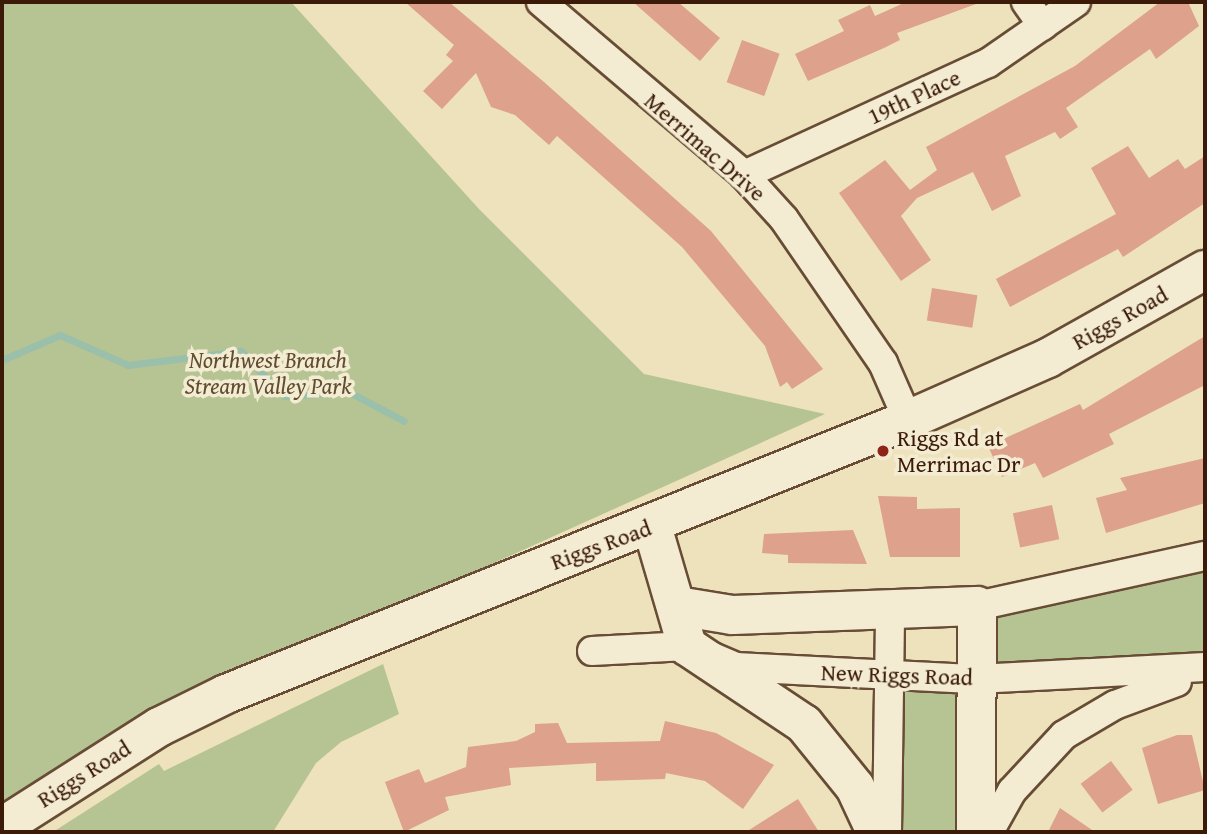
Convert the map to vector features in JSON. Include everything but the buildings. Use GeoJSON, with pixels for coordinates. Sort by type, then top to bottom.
{"type":"FeatureCollection","features":[{"type":"Feature","properties":{"kind":"main road","name":"Riggs Road"},"geometry":{"type":"LineString","coordinates":[[2,827],[159,727],[226,694],[652,526],[908,421],[1048,358],[1205,270]]}},
{"type":"Feature","properties":{"kind":"main road"},"geometry":{"type":"LineString","coordinates":[[652,526],[687,646],[804,724],[855,787],[876,832]]}},
{"type":"Feature","properties":{"kind":"main road"},"geometry":{"type":"LineString","coordinates":[[677,606],[732,615],[977,606],[976,832]]}},
{"type":"Feature","properties":{"kind":"street","name":"Merrimac Drive"},"geometry":{"type":"LineString","coordinates":[[541,2],[744,175],[817,261],[883,363],[908,421]]}},
{"type":"Feature","properties":{"kind":"street"},"geometry":{"type":"LineString","coordinates":[[1026,2],[1043,26]]}},
{"type":"Feature","properties":{"kind":"street","name":"19th Place"},"geometry":{"type":"LineString","coordinates":[[744,175],[988,63],[1076,2]]}},
{"type":"Feature","properties":{"kind":"street"},"geometry":{"type":"LineString","coordinates":[[977,606],[1205,556]]}},
{"type":"Feature","properties":{"kind":"street"},"geometry":{"type":"LineString","coordinates":[[887,832],[890,610]]}},
{"type":"Feature","properties":{"kind":"street","name":"New Riggs Road"},"geometry":{"type":"LineString","coordinates":[[592,651],[687,646],[736,667],[977,679],[1205,667]]}},
{"type":"Feature","properties":{"kind":"street"},"geometry":{"type":"LineString","coordinates":[[989,832],[1012,790],[1065,735],[1115,705],[1205,674]]}},
{"type":"Feature","properties":{"kind":"green space","name":"Northwest Branch Stream Valley Park"},"geometry":{"type":"Polygon","coordinates":[[[2,2],[291,2],[479,209],[644,374],[825,414],[283,658],[2,813],[2,2]]]}},
{"type":"Feature","properties":{"kind":"green space"},"geometry":{"type":"Polygon","coordinates":[[[1205,567],[1205,652],[997,666],[985,656],[993,613],[1205,567]]]}},
{"type":"Feature","properties":{"kind":"green space"},"geometry":{"type":"Polygon","coordinates":[[[383,664],[399,714],[341,742],[316,763],[273,832],[53,832],[159,764],[164,771],[383,664]]]}},
{"type":"Feature","properties":{"kind":"green space"},"geometry":{"type":"Polygon","coordinates":[[[950,688],[963,700],[958,832],[901,832],[899,701],[905,689],[950,688]]]}},
{"type":"Feature","properties":{"kind":"waterway"},"geometry":{"type":"LineString","coordinates":[[2,360],[60,335],[128,365],[241,351],[284,396],[349,392],[404,421]]}},
{"type":"Feature","properties":{"kind":"place","name":"Riggs Rd at Merrimac Dr"},"geometry":{"type":"Point","coordinates":[883,451]}}]}
